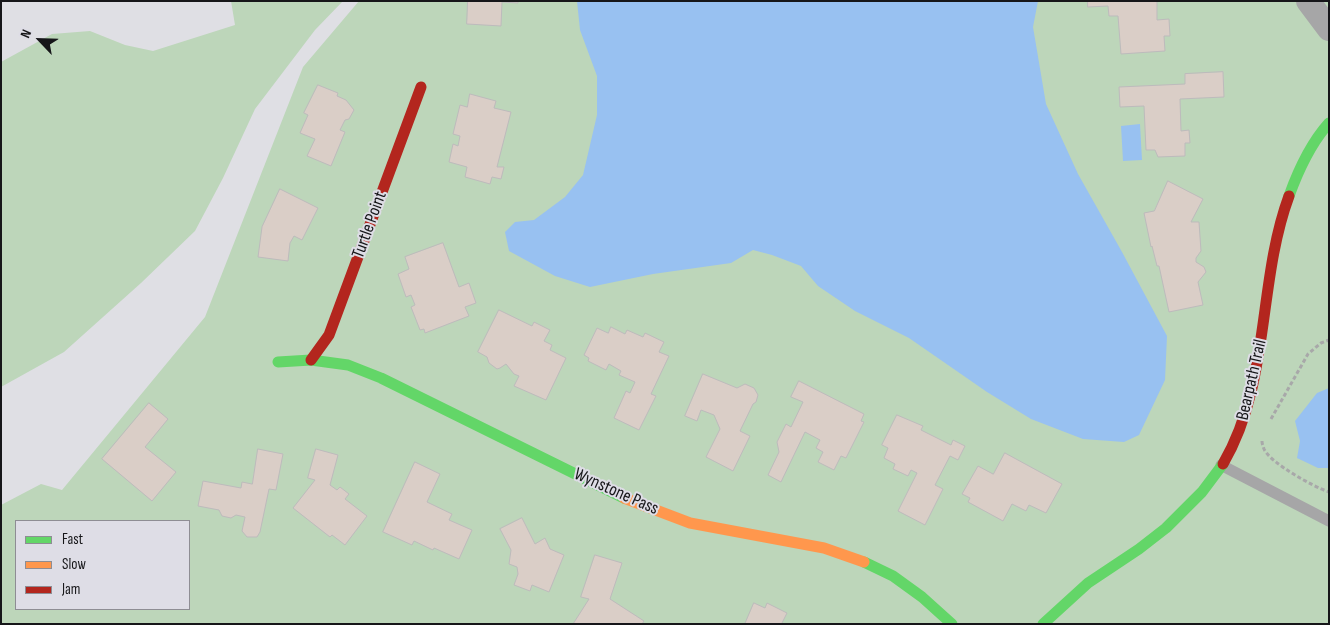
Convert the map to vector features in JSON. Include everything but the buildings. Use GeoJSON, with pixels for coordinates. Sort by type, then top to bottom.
{"type":"FeatureCollection","features":[{"type":"Feature","properties":{"kind":"street"},"geometry":{"type":"LineString","coordinates":[[1308,1],[1329,29]]}},
{"type":"Feature","properties":{"kind":"street","name":"Turtle Point"},"geometry":{"type":"LineString","coordinates":[[311,360],[329,335],[422,86]]}},
{"type":"Feature","properties":{"kind":"street","name":"Bearpath Trail"},"geometry":{"type":"LineString","coordinates":[[1044,624],[1089,582],[1141,548],[1177,520],[1207,486],[1232,450],[1249,408],[1258,364],[1274,251],[1283,209],[1300,167],[1329,123]]}},
{"type":"Feature","properties":{"kind":"street","name":"Wynstone Pass"},"geometry":{"type":"LineString","coordinates":[[278,362],[311,360],[348,365],[381,378],[631,501],[690,523],[824,548],[859,559],[893,576],[922,597],[952,624]]}},
{"type":"Feature","properties":{"kind":"lane"},"geometry":{"type":"LineString","coordinates":[[1221,465],[1329,521]]}},
{"type":"Feature","properties":{"kind":"path"},"geometry":{"type":"LineString","coordinates":[[1270,421],[1308,354],[1321,343],[1329,340]]}},
{"type":"Feature","properties":{"kind":"path"},"geometry":{"type":"LineString","coordinates":[[1264,435],[1262,441],[1264,450],[1282,466],[1315,487],[1329,492]]}},
{"type":"Feature","properties":{"kind":"green space"},"geometry":{"type":"Polygon","coordinates":[[[231,1],[343,1],[315,30],[255,109],[223,178],[195,231],[141,283],[64,352],[1,387],[1,62],[52,34],[90,31],[125,45],[153,51],[235,25],[231,1]]]}},
{"type":"Feature","properties":{"kind":"green space"},"geometry":{"type":"Polygon","coordinates":[[[359,1],[1329,1],[1329,624],[1,624],[1,505],[41,484],[62,490],[205,317],[303,67],[359,1]]]}},
{"type":"Feature","properties":{"kind":"water"},"geometry":{"type":"Polygon","coordinates":[[[577,1],[1038,1],[1033,27],[1046,104],[1078,174],[1167,336],[1165,380],[1139,435],[1124,442],[1083,439],[1031,419],[987,392],[909,338],[855,311],[818,286],[801,266],[772,255],[753,250],[731,263],[653,274],[590,287],[555,276],[509,251],[505,232],[515,222],[534,220],[565,197],[583,175],[597,115],[597,76],[580,30],[577,1]]]}},
{"type":"Feature","properties":{"kind":"water"},"geometry":{"type":"Polygon","coordinates":[[[1140,124],[1142,160],[1123,161],[1121,126],[1140,124]]]}},
{"type":"Feature","properties":{"kind":"water"},"geometry":{"type":"Polygon","coordinates":[[[1329,388],[1329,468],[1318,468],[1297,458],[1300,441],[1295,421],[1317,393],[1329,388]]]}},
{"type":"Feature","properties":{"kind":"traffic: fast"},"geometry":{"type":"LineString","coordinates":[[1289,196],[1316,139],[1329,123]]}},
{"type":"Feature","properties":{"kind":"traffic: fast"},"geometry":{"type":"LineString","coordinates":[[278,362],[311,360],[348,365],[381,378],[624,498]]}},
{"type":"Feature","properties":{"kind":"traffic: fast"},"geometry":{"type":"LineString","coordinates":[[1043,624],[1088,583],[1139,549],[1166,528],[1202,492],[1223,464]]}},
{"type":"Feature","properties":{"kind":"traffic: fast"},"geometry":{"type":"LineString","coordinates":[[864,562],[893,576],[922,597],[952,624]]}},
{"type":"Feature","properties":{"kind":"traffic: slow"},"geometry":{"type":"LineString","coordinates":[[624,498],[690,523],[824,548],[864,562]]}},
{"type":"Feature","properties":{"kind":"traffic: jam"},"geometry":{"type":"LineString","coordinates":[[311,360],[329,335],[421,87]]}},
{"type":"Feature","properties":{"kind":"traffic: jam"},"geometry":{"type":"LineString","coordinates":[[1223,464],[1238,433],[1249,400],[1257,366],[1272,263],[1279,229],[1289,196]]}}]}
